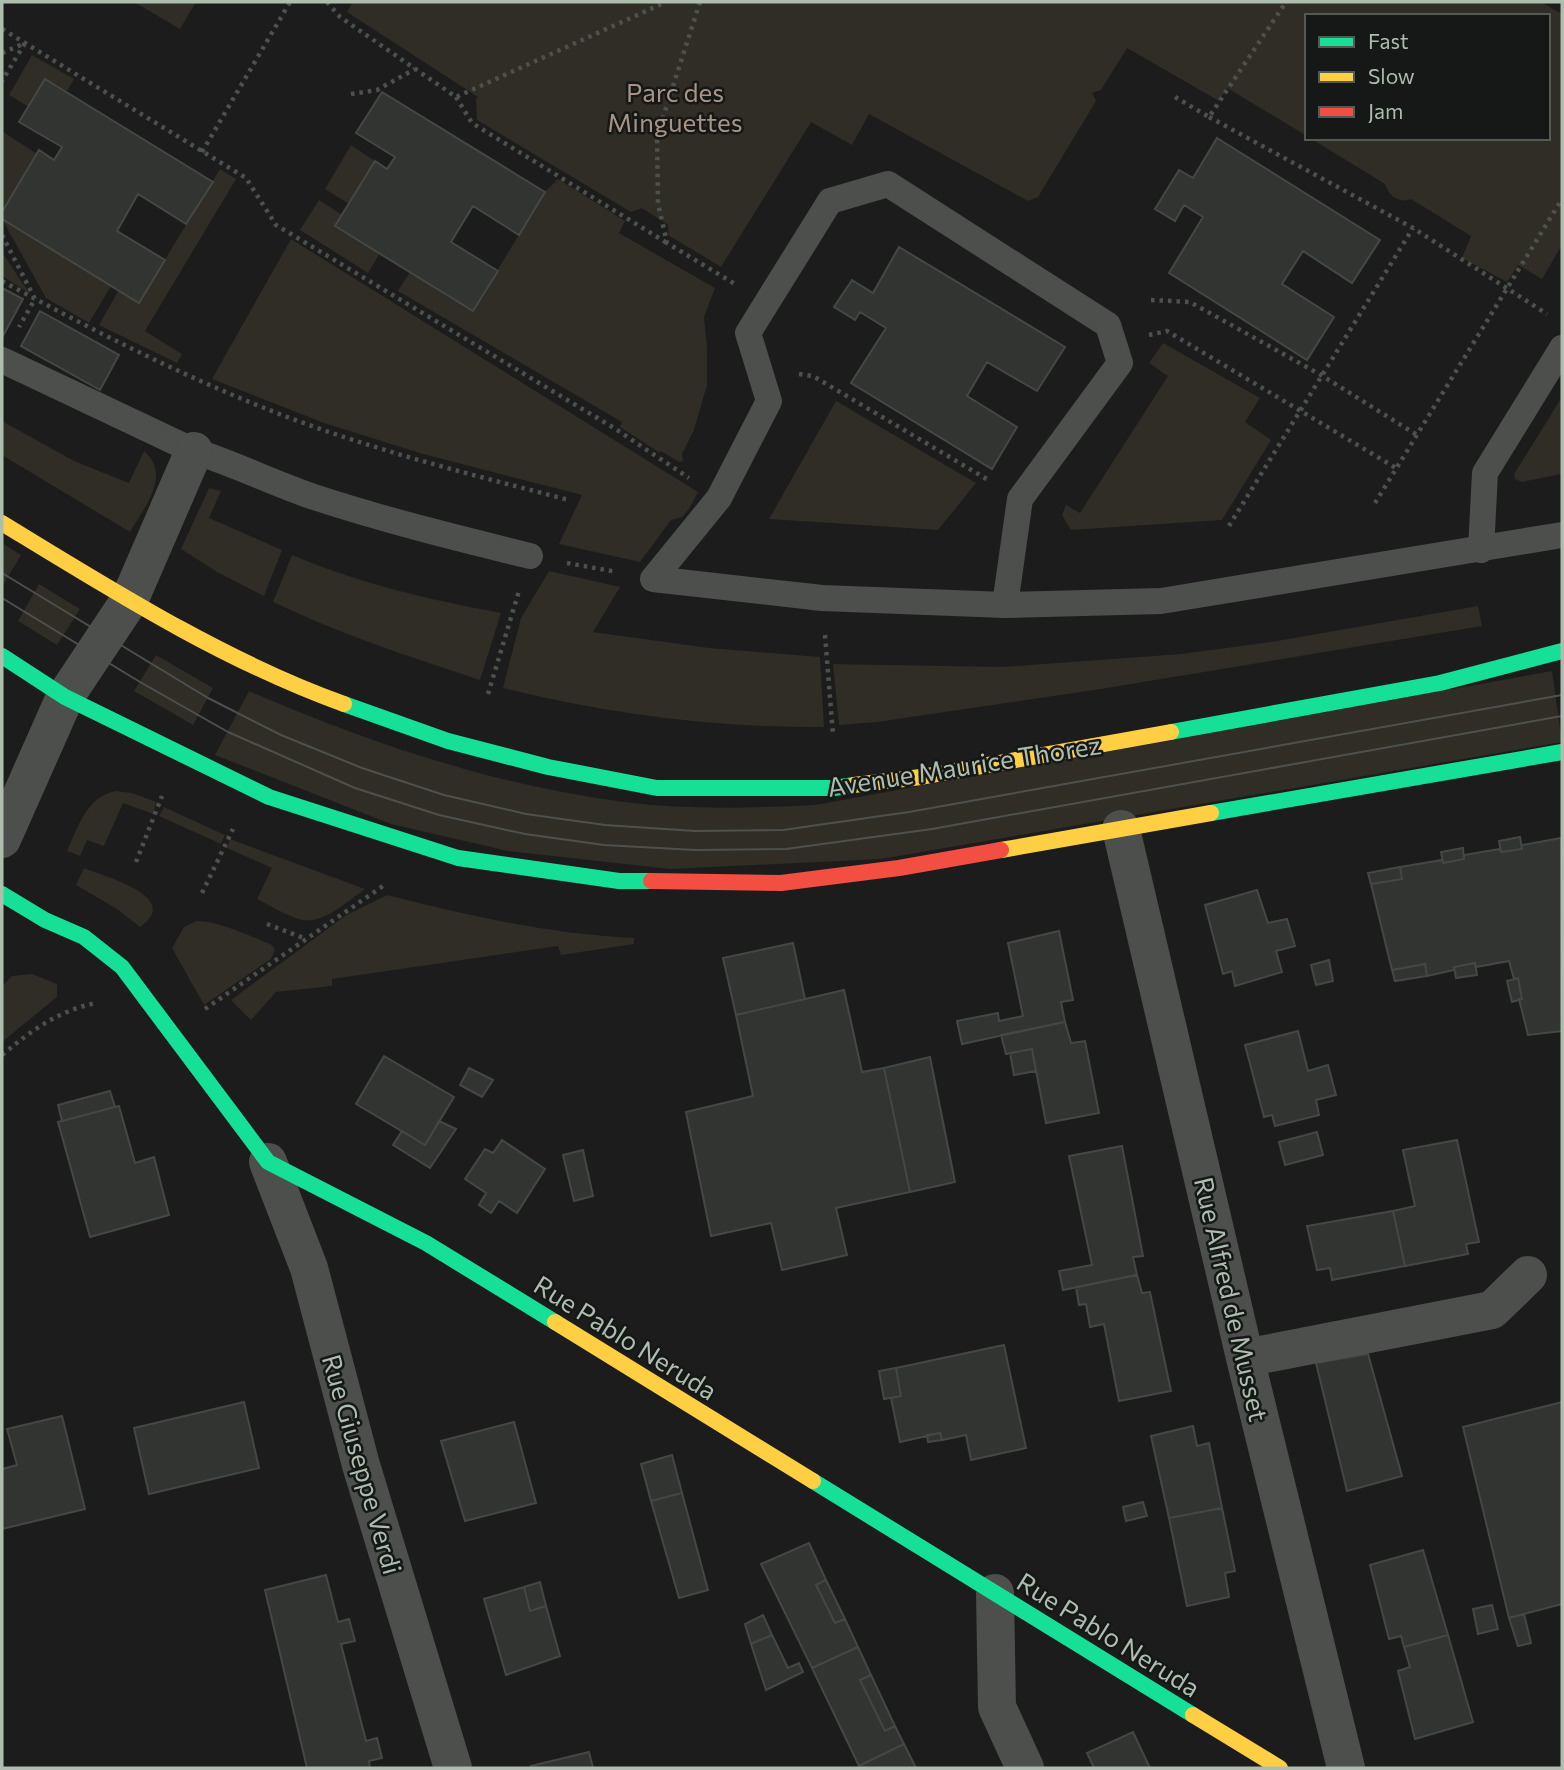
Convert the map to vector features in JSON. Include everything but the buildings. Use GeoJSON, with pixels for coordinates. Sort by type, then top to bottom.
{"type":"FeatureCollection","features":[{"type":"Feature","properties":{"kind":"street"},"geometry":{"type":"LineString","coordinates":[[2,839],[65,697],[129,601],[194,451]]}},
{"type":"Feature","properties":{"kind":"street","name":"Avenue Maurice Thorez"},"geometry":{"type":"LineString","coordinates":[[2,523],[129,601],[298,687],[436,736],[548,767],[657,788],[834,788],[921,777],[1440,683],[1562,651]]}},
{"type":"Feature","properties":{"kind":"street"},"geometry":{"type":"LineString","coordinates":[[2,656],[65,697],[269,797],[458,858],[619,881],[782,883],[899,868],[1562,752]]}},
{"type":"Feature","properties":{"kind":"street","name":"Rue Alfred de Musset"},"geometry":{"type":"LineString","coordinates":[[1121,829],[1245,1358],[1346,1768]]}},
{"type":"Feature","properties":{"kind":"street","name":"Rue Pablo Neruda"},"geometry":{"type":"LineString","coordinates":[[2,894],[45,920],[84,937],[122,967],[268,1163],[426,1242],[1280,1768]]}},
{"type":"Feature","properties":{"kind":"street","name":"Rue Giuseppe Verdi"},"geometry":{"type":"LineString","coordinates":[[268,1163],[309,1268],[361,1465],[453,1768]]}},
{"type":"Feature","properties":{"kind":"street"},"geometry":{"type":"LineString","coordinates":[[1245,1358],[1492,1310],[1528,1275]]}},
{"type":"Feature","properties":{"kind":"street"},"geometry":{"type":"LineString","coordinates":[[995,1593],[997,1707],[1025,1768]]}},
{"type":"Feature","properties":{"kind":"lane"},"geometry":{"type":"LineString","coordinates":[[653,579],[719,498],[769,401],[748,333],[830,201],[888,184],[1108,325],[1115,342],[1120,363],[1020,499],[1005,605]]}},
{"type":"Feature","properties":{"kind":"lane"},"geometry":{"type":"LineString","coordinates":[[1481,550],[1485,472],[1562,348]]}},
{"type":"Feature","properties":{"kind":"lane"},"geometry":{"type":"LineString","coordinates":[[2,360],[194,451],[224,460],[312,496],[442,534],[530,556]]}},
{"type":"Feature","properties":{"kind":"lane"},"geometry":{"type":"LineString","coordinates":[[653,579],[822,598],[1005,605],[1161,601],[1562,535]]}},
{"type":"Feature","properties":{"kind":"path"},"geometry":{"type":"LineString","coordinates":[[202,152],[290,2]]}},
{"type":"Feature","properties":{"kind":"path"},"geometry":{"type":"LineString","coordinates":[[327,2],[340,17],[456,97],[472,123],[767,303]]}},
{"type":"Feature","properties":{"kind":"path"},"geometry":{"type":"LineString","coordinates":[[456,97],[667,2]]}},
{"type":"Feature","properties":{"kind":"path"},"geometry":{"type":"LineString","coordinates":[[667,243],[658,202],[657,136],[700,2]]}},
{"type":"Feature","properties":{"kind":"path"},"geometry":{"type":"LineString","coordinates":[[1209,117],[1286,2]]}},
{"type":"Feature","properties":{"kind":"path"},"geometry":{"type":"LineString","coordinates":[[2,29],[247,178],[276,225],[614,428],[719,498]]}},
{"type":"Feature","properties":{"kind":"path"},"geometry":{"type":"LineString","coordinates":[[2,53],[25,43]]}},
{"type":"Feature","properties":{"kind":"path"},"geometry":{"type":"LineString","coordinates":[[2,81],[25,43]]}},
{"type":"Feature","properties":{"kind":"path"},"geometry":{"type":"LineString","coordinates":[[351,94],[377,90],[415,69]]}},
{"type":"Feature","properties":{"kind":"path"},"geometry":{"type":"LineString","coordinates":[[1175,97],[1413,228],[1551,316]]}},
{"type":"Feature","properties":{"kind":"path"},"geometry":{"type":"LineString","coordinates":[[1375,503],[1562,199]]}},
{"type":"Feature","properties":{"kind":"path"},"geometry":{"type":"LineString","coordinates":[[1229,526],[1413,228]]}},
{"type":"Feature","properties":{"kind":"path"},"geometry":{"type":"LineString","coordinates":[[2,235],[35,299]]}},
{"type":"Feature","properties":{"kind":"path"},"geometry":{"type":"LineString","coordinates":[[2,281],[90,329],[188,376],[327,431],[421,461],[569,500]]}},
{"type":"Feature","properties":{"kind":"path"},"geometry":{"type":"LineString","coordinates":[[15,334],[35,299]]}},
{"type":"Feature","properties":{"kind":"path"},"geometry":{"type":"LineString","coordinates":[[1150,300],[1190,302],[1321,375],[1417,435]]}},
{"type":"Feature","properties":{"kind":"path"},"geometry":{"type":"LineString","coordinates":[[1115,342],[1167,331],[1396,468]]}},
{"type":"Feature","properties":{"kind":"path"},"geometry":{"type":"LineString","coordinates":[[759,368],[813,376],[1020,499]]}},
{"type":"Feature","properties":{"kind":"path"},"geometry":{"type":"LineString","coordinates":[[488,694],[530,556],[653,579]]}},
{"type":"Feature","properties":{"kind":"path"},"geometry":{"type":"LineString","coordinates":[[822,598],[833,735]]}},
{"type":"Feature","properties":{"kind":"path"},"geometry":{"type":"LineString","coordinates":[[136,862],[162,796]]}},
{"type":"Feature","properties":{"kind":"path"},"geometry":{"type":"LineString","coordinates":[[202,893],[233,828]]}},
{"type":"Feature","properties":{"kind":"path"},"geometry":{"type":"LineString","coordinates":[[247,980],[383,886]]}},
{"type":"Feature","properties":{"kind":"path"},"geometry":{"type":"LineString","coordinates":[[267,924],[307,939]]}},
{"type":"Feature","properties":{"kind":"path"},"geometry":{"type":"LineString","coordinates":[[2,1055],[39,1025],[84,1006],[142,995]]}},
{"type":"Feature","properties":{"kind":"green space"},"geometry":{"type":"Polygon","coordinates":[[[134,2],[196,2],[180,29],[134,2]]]}},
{"type":"Feature","properties":{"kind":"green space","name":"Parc des Minguettes"},"geometry":{"type":"Polygon","coordinates":[[[353,2],[1541,2],[1562,14],[1562,245],[1542,279],[1518,265],[1507,282],[1462,258],[1471,236],[1411,199],[1395,198],[1385,184],[1313,140],[1550,140],[1550,14],[1305,14],[1305,135],[1227,88],[1219,101],[1127,48],[1101,90],[1092,93],[1096,101],[1038,197],[1028,201],[869,114],[852,145],[811,122],[721,267],[668,235],[668,225],[642,208],[631,212],[477,120],[478,97],[347,12],[353,2]]]}},
{"type":"Feature","properties":{"kind":"green space"},"geometry":{"type":"Polygon","coordinates":[[[32,55],[74,79],[67,91],[45,79],[29,107],[9,95],[32,55]]]}},
{"type":"Feature","properties":{"kind":"green space"},"geometry":{"type":"Polygon","coordinates":[[[2,131],[37,154],[2,212],[2,131]]]}},
{"type":"Feature","properties":{"kind":"green space"},"geometry":{"type":"Polygon","coordinates":[[[351,145],[375,161],[349,204],[325,189],[351,145]]]}},
{"type":"Feature","properties":{"kind":"green space"},"geometry":{"type":"Polygon","coordinates":[[[220,169],[236,179],[145,331],[182,354],[177,363],[99,325],[119,290],[139,302],[220,169]]]}},
{"type":"Feature","properties":{"kind":"green space"},"geometry":{"type":"Polygon","coordinates":[[[558,179],[625,221],[619,233],[715,288],[704,317],[707,385],[694,430],[682,454],[683,461],[679,462],[661,451],[660,453],[620,427],[622,422],[398,291],[410,272],[473,310],[545,192],[558,179]]]}},
{"type":"Feature","properties":{"kind":"green space"},"geometry":{"type":"Polygon","coordinates":[[[319,200],[342,215],[335,226],[380,253],[368,273],[300,230],[319,200]]]}},
{"type":"Feature","properties":{"kind":"green space"},"geometry":{"type":"Polygon","coordinates":[[[2,219],[111,286],[89,323],[46,298],[2,219]]]}},
{"type":"Feature","properties":{"kind":"green space"},"geometry":{"type":"Polygon","coordinates":[[[291,239],[698,492],[689,509],[682,517],[671,520],[640,562],[559,544],[582,495],[423,454],[324,423],[212,379],[291,239]]]}},
{"type":"Feature","properties":{"kind":"green space"},"geometry":{"type":"Polygon","coordinates":[[[2,252],[29,293],[2,276],[2,252]]]}},
{"type":"Feature","properties":{"kind":"green space"},"geometry":{"type":"Polygon","coordinates":[[[1163,343],[1260,398],[1245,422],[1271,440],[1222,520],[1071,530],[1062,515],[1066,505],[1080,513],[1168,376],[1149,363],[1163,343]]]}},
{"type":"Feature","properties":{"kind":"green space"},"geometry":{"type":"Polygon","coordinates":[[[1562,397],[1562,474],[1522,482],[1515,479],[1514,474],[1562,397]]]}},
{"type":"Feature","properties":{"kind":"green space"},"geometry":{"type":"Polygon","coordinates":[[[836,401],[976,483],[938,530],[769,519],[836,401]]]}},
{"type":"Feature","properties":{"kind":"green space"},"geometry":{"type":"Polygon","coordinates":[[[2,421],[74,461],[129,483],[144,451],[156,470],[156,481],[148,502],[130,532],[2,455],[2,421]]]}},
{"type":"Feature","properties":{"kind":"green space"},"geometry":{"type":"Polygon","coordinates":[[[209,488],[221,491],[209,518],[282,550],[264,596],[217,572],[181,549],[209,488]]]}},
{"type":"Feature","properties":{"kind":"green space"},"geometry":{"type":"Polygon","coordinates":[[[2,543],[21,555],[2,587],[2,543]]]}},
{"type":"Feature","properties":{"kind":"green space"},"geometry":{"type":"Polygon","coordinates":[[[292,555],[395,590],[501,613],[480,680],[349,635],[273,602],[292,555]]]}},
{"type":"Feature","properties":{"kind":"green space"},"geometry":{"type":"Polygon","coordinates":[[[549,571],[620,587],[593,632],[709,648],[820,657],[824,727],[743,725],[662,718],[503,688],[521,618],[549,571]]]}},
{"type":"Feature","properties":{"kind":"green space"},"geometry":{"type":"Polygon","coordinates":[[[39,584],[80,609],[57,645],[18,621],[39,584]]]}},
{"type":"Feature","properties":{"kind":"green space"},"geometry":{"type":"Polygon","coordinates":[[[1478,606],[1482,626],[1101,689],[877,722],[839,725],[833,664],[1002,667],[1181,654],[1271,642],[1478,606]]]}},
{"type":"Feature","properties":{"kind":"green space"},"geometry":{"type":"Polygon","coordinates":[[[156,655],[213,688],[193,725],[134,691],[156,655]]]}},
{"type":"Feature","properties":{"kind":"green space"},"geometry":{"type":"Polygon","coordinates":[[[1552,671],[1562,742],[881,859],[670,869],[508,851],[391,824],[215,755],[249,691],[340,728],[433,760],[527,785],[624,802],[672,806],[815,805],[1552,671]]]}},
{"type":"Feature","properties":{"kind":"green space"},"geometry":{"type":"Polygon","coordinates":[[[116,791],[132,793],[156,802],[153,814],[123,803],[104,846],[87,840],[80,856],[67,851],[91,806],[106,794],[116,791]]]}},
{"type":"Feature","properties":{"kind":"green space"},"geometry":{"type":"Polygon","coordinates":[[[164,807],[225,835],[221,844],[159,816],[164,807]]]}},
{"type":"Feature","properties":{"kind":"green space"},"geometry":{"type":"Polygon","coordinates":[[[230,839],[365,889],[319,919],[296,918],[257,899],[272,868],[227,848],[230,839]]]}},
{"type":"Feature","properties":{"kind":"green space"},"geometry":{"type":"Polygon","coordinates":[[[84,868],[136,890],[147,898],[152,906],[151,916],[140,927],[117,909],[76,885],[84,868]]]}},
{"type":"Feature","properties":{"kind":"green space"},"geometry":{"type":"Polygon","coordinates":[[[387,895],[510,923],[572,933],[634,938],[634,944],[561,955],[558,946],[332,979],[332,986],[276,992],[251,1020],[231,1000],[345,916],[387,895]]]}},
{"type":"Feature","properties":{"kind":"green space"},"geometry":{"type":"Polygon","coordinates":[[[196,921],[235,930],[272,945],[275,950],[271,959],[204,1005],[172,948],[184,927],[196,921]]]}},
{"type":"Feature","properties":{"kind":"green space"},"geometry":{"type":"Polygon","coordinates":[[[32,974],[57,984],[57,997],[2,1042],[2,986],[12,976],[32,974]]]}},
{"type":"Feature","properties":{"kind":"tram line"},"geometry":{"type":"LineString","coordinates":[[2,573],[208,698],[281,735],[362,768],[444,795],[526,814],[605,825],[695,831],[783,830],[909,812],[1562,695]]}},
{"type":"Feature","properties":{"kind":"tram line"},"geometry":{"type":"LineString","coordinates":[[2,598],[228,732],[355,788],[439,815],[525,834],[604,845],[695,850],[786,849],[932,829],[1562,716]]}},
{"type":"Feature","properties":{"kind":"traffic: fast"},"geometry":{"type":"LineString","coordinates":[[1171,732],[1440,683],[1562,651]]}},
{"type":"Feature","properties":{"kind":"traffic: fast"},"geometry":{"type":"LineString","coordinates":[[2,656],[65,697],[269,797],[458,858],[619,881],[651,881]]}},
{"type":"Feature","properties":{"kind":"traffic: fast"},"geometry":{"type":"LineString","coordinates":[[344,704],[448,741],[548,767],[657,788],[834,788],[854,785]]}},
{"type":"Feature","properties":{"kind":"traffic: fast"},"geometry":{"type":"LineString","coordinates":[[1211,813],[1562,752]]}},
{"type":"Feature","properties":{"kind":"traffic: fast"},"geometry":{"type":"LineString","coordinates":[[2,894],[45,920],[84,937],[122,967],[268,1162],[426,1243],[555,1322]]}},
{"type":"Feature","properties":{"kind":"traffic: fast"},"geometry":{"type":"LineString","coordinates":[[813,1481],[1193,1715]]}},
{"type":"Feature","properties":{"kind":"traffic: slow"},"geometry":{"type":"LineString","coordinates":[[2,523],[168,622],[255,667],[344,704]]}},
{"type":"Feature","properties":{"kind":"traffic: slow"},"geometry":{"type":"LineString","coordinates":[[854,785],[921,777],[1171,732]]}},
{"type":"Feature","properties":{"kind":"traffic: slow"},"geometry":{"type":"LineString","coordinates":[[1001,850],[1211,813]]}},
{"type":"Feature","properties":{"kind":"traffic: slow"},"geometry":{"type":"LineString","coordinates":[[555,1322],[813,1481]]}},
{"type":"Feature","properties":{"kind":"traffic: slow"},"geometry":{"type":"LineString","coordinates":[[1193,1715],[1280,1768]]}},
{"type":"Feature","properties":{"kind":"traffic: jam"},"geometry":{"type":"LineString","coordinates":[[651,881],[781,883],[899,868],[1001,850]]}}]}
